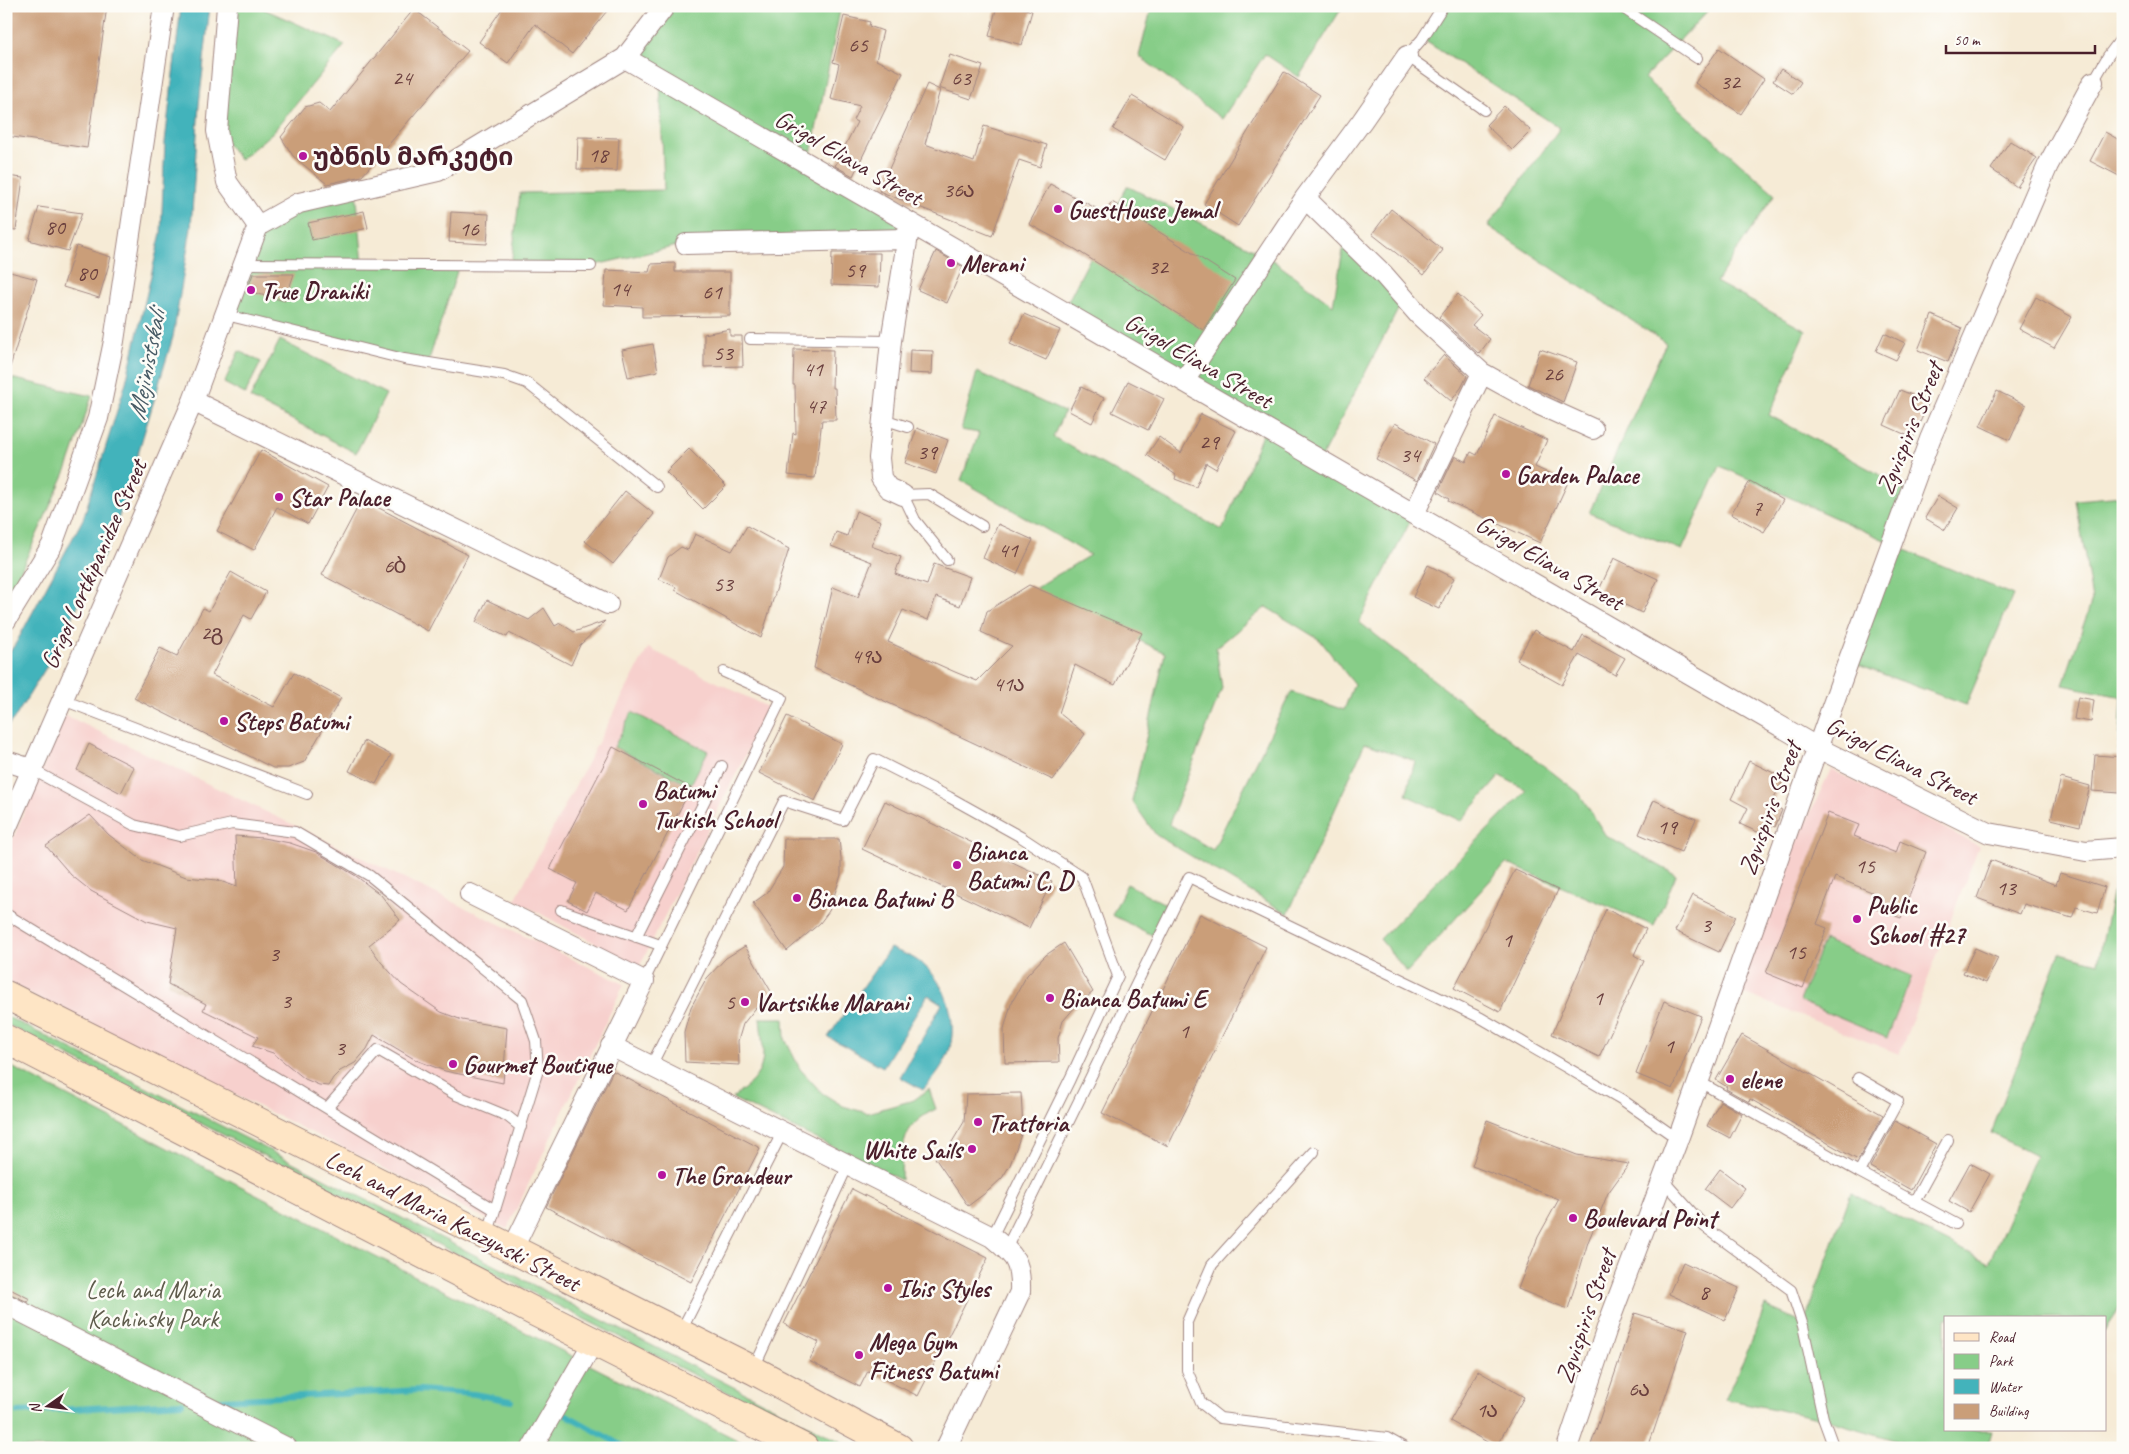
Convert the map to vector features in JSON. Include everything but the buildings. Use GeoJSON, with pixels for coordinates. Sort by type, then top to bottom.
{"type":"FeatureCollection","features":[{"type":"Feature","properties":{"kind":"main road","name":"Lech and Maria Kaczynski Street"},"geometry":{"type":"LineString","coordinates":[[6,995],[753,1370],[899,1448]]}},
{"type":"Feature","properties":{"kind":"main road","name":"Lech and Maria Kaczynski Street"},"geometry":{"type":"LineString","coordinates":[[6,1039],[804,1448]]}},
{"type":"Feature","properties":{"kind":"street"},"geometry":{"type":"LineString","coordinates":[[6,620],[52,545],[98,418],[114,341],[164,6]]}},
{"type":"Feature","properties":{"kind":"street"},"geometry":{"type":"LineString","coordinates":[[227,6],[217,131],[227,182],[258,226],[299,202],[438,170],[625,58],[665,6]]}},
{"type":"Feature","properties":{"kind":"street"},"geometry":{"type":"LineString","coordinates":[[1184,381],[1305,198],[1362,121],[1406,56]]}},
{"type":"Feature","properties":{"kind":"street","name":"Grigol Eliava Street"},"geometry":{"type":"LineString","coordinates":[[625,58],[908,231],[1184,381],[1818,748],[1989,833],[2086,851],[2123,848]]}},
{"type":"Feature","properties":{"kind":"street","name":"Zgvispiris Street"},"geometry":{"type":"LineString","coordinates":[[1567,1448],[1609,1322],[1678,1139],[1930,439],[2048,165],[2093,82]]}},
{"type":"Feature","properties":{"kind":"street"},"geometry":{"type":"LineString","coordinates":[[1305,198],[1384,275],[1420,315],[1482,373],[1542,406],[1593,429]]}},
{"type":"Feature","properties":{"kind":"street","name":"Grigol Lortkipanidze Street"},"geometry":{"type":"LineString","coordinates":[[6,829],[193,401],[258,226]]}},
{"type":"Feature","properties":{"kind":"street"},"geometry":{"type":"LineString","coordinates":[[686,244],[908,231],[891,341],[879,458],[881,478],[888,488],[904,495]]}},
{"type":"Feature","properties":{"kind":"street"},"geometry":{"type":"LineString","coordinates":[[1414,514],[1482,373]]}},
{"type":"Feature","properties":{"kind":"street"},"geometry":{"type":"LineString","coordinates":[[193,401],[608,604]]}},
{"type":"Feature","properties":{"kind":"street"},"geometry":{"type":"LineString","coordinates":[[6,761],[31,769]]}},
{"type":"Feature","properties":{"kind":"street"},"geometry":{"type":"LineString","coordinates":[[470,894],[644,980],[512,1250]]}},
{"type":"Feature","properties":{"kind":"street"},"geometry":{"type":"LineString","coordinates":[[611,1046],[999,1243],[1013,1255],[1021,1274],[1020,1292],[946,1448]]}},
{"type":"Feature","properties":{"kind":"street"},"geometry":{"type":"LineString","coordinates":[[6,1304],[287,1448]]}},
{"type":"Feature","properties":{"kind":"street"},"geometry":{"type":"LineString","coordinates":[[532,1448],[594,1342]]}},
{"type":"Feature","properties":{"kind":"lane"},"geometry":{"type":"LineString","coordinates":[[1443,6],[1422,38],[1406,56],[1484,110]]}},
{"type":"Feature","properties":{"kind":"lane"},"geometry":{"type":"LineString","coordinates":[[1620,6],[1697,58]]}},
{"type":"Feature","properties":{"kind":"lane","name":"Zgvispiris Street"},"geometry":{"type":"LineString","coordinates":[[2093,82],[2108,56],[2123,36]]}},
{"type":"Feature","properties":{"kind":"lane"},"geometry":{"type":"LineString","coordinates":[[245,264],[591,266]]}},
{"type":"Feature","properties":{"kind":"lane"},"geometry":{"type":"LineString","coordinates":[[226,315],[404,359],[504,375],[527,383],[657,487]]}},
{"type":"Feature","properties":{"kind":"lane"},"geometry":{"type":"LineString","coordinates":[[750,339],[891,341]]}},
{"type":"Feature","properties":{"kind":"lane"},"geometry":{"type":"LineString","coordinates":[[884,419],[908,427]]}},
{"type":"Feature","properties":{"kind":"lane"},"geometry":{"type":"LineString","coordinates":[[947,560],[915,520],[904,495],[929,494],[982,526]]}},
{"type":"Feature","properties":{"kind":"lane"},"geometry":{"type":"LineString","coordinates":[[644,980],[782,698],[724,672]]}},
{"type":"Feature","properties":{"kind":"lane"},"geometry":{"type":"LineString","coordinates":[[63,700],[307,794]]}},
{"type":"Feature","properties":{"kind":"lane"},"geometry":{"type":"LineString","coordinates":[[651,1066],[784,801],[842,820],[874,759],[949,797],[1021,837],[1082,877],[1118,976],[1070,1078],[999,1243]]}},
{"type":"Feature","properties":{"kind":"lane"},"geometry":{"type":"LineString","coordinates":[[636,937],[722,766]]}},
{"type":"Feature","properties":{"kind":"lane"},"geometry":{"type":"LineString","coordinates":[[31,769],[134,825],[179,836],[232,824],[295,832],[370,876],[522,1000],[536,1041],[538,1070],[487,1237]]}},
{"type":"Feature","properties":{"kind":"lane"},"geometry":{"type":"LineString","coordinates":[[999,1243],[1189,877],[1481,1018],[1621,1099],[1678,1139]]}},
{"type":"Feature","properties":{"kind":"lane"},"geometry":{"type":"LineString","coordinates":[[561,910],[660,946]]}},
{"type":"Feature","properties":{"kind":"lane"},"geometry":{"type":"LineString","coordinates":[[6,914],[495,1210]]}},
{"type":"Feature","properties":{"kind":"lane"},"geometry":{"type":"LineString","coordinates":[[327,1108],[378,1050],[456,1095],[507,1116],[521,1127]]}},
{"type":"Feature","properties":{"kind":"lane"},"geometry":{"type":"LineString","coordinates":[[1858,1078],[1898,1101],[1859,1172]]}},
{"type":"Feature","properties":{"kind":"lane"},"geometry":{"type":"LineString","coordinates":[[1698,1081],[1859,1172],[1956,1224]]}},
{"type":"Feature","properties":{"kind":"lane"},"geometry":{"type":"LineString","coordinates":[[680,1334],[782,1133]]}},
{"type":"Feature","properties":{"kind":"lane"},"geometry":{"type":"LineString","coordinates":[[1914,1202],[1948,1140]]}},
{"type":"Feature","properties":{"kind":"lane"},"geometry":{"type":"LineString","coordinates":[[1314,1152],[1212,1265],[1187,1322],[1187,1370],[1201,1404],[1220,1418],[1387,1438],[1405,1448]]}},
{"type":"Feature","properties":{"kind":"lane"},"geometry":{"type":"LineString","coordinates":[[753,1370],[848,1165]]}},
{"type":"Feature","properties":{"kind":"lane"},"geometry":{"type":"LineString","coordinates":[[1662,1180],[1705,1227],[1791,1290],[1803,1326],[1823,1418],[1834,1448]]}},
{"type":"Feature","properties":{"kind":"shaded area","name":"Batumi Turkish School"},"geometry":{"type":"Polygon","coordinates":[[[648,648],[769,708],[639,967],[515,900],[648,648]]]}},
{"type":"Feature","properties":{"kind":"shaded area"},"geometry":{"type":"Polygon","coordinates":[[[65,715],[624,984],[507,1229],[6,982],[6,855],[65,715]]]}},
{"type":"Feature","properties":{"kind":"shaded area","name":"Public School #27"},"geometry":{"type":"Polygon","coordinates":[[[1831,769],[1979,846],[1899,1054],[1733,989],[1793,849],[1831,769]]]}},
{"type":"Feature","properties":{"kind":"green space"},"geometry":{"type":"Polygon","coordinates":[[[227,6],[257,6],[345,45],[273,132],[240,160],[217,131],[227,6]]]}},
{"type":"Feature","properties":{"kind":"green space"},"geometry":{"type":"Polygon","coordinates":[[[665,6],[841,6],[809,164],[910,223],[906,239],[686,244],[591,266],[511,265],[520,193],[664,190],[660,78],[625,58],[665,6]]]}},
{"type":"Feature","properties":{"kind":"green space"},"geometry":{"type":"Polygon","coordinates":[[[1152,6],[1343,6],[1299,77],[1265,54],[1222,119],[1139,56],[1152,6]]]}},
{"type":"Feature","properties":{"kind":"green space"},"geometry":{"type":"Polygon","coordinates":[[[1443,6],[1712,6],[1644,78],[1775,194],[1716,282],[1806,331],[1769,415],[1910,491],[1891,543],[1720,466],[1682,550],[1589,513],[1666,343],[1488,226],[1560,128],[1422,39],[1443,6]]]}},
{"type":"Feature","properties":{"kind":"green space"},"geometry":{"type":"Polygon","coordinates":[[[1127,186],[1267,256],[1333,305],[1345,239],[1404,298],[1320,460],[1414,514],[1359,622],[1579,793],[1606,836],[1676,875],[1654,926],[1506,863],[1407,972],[1380,939],[1527,790],[1500,776],[1461,821],[1406,795],[1415,761],[1365,743],[1288,914],[1156,835],[1132,801],[1165,653],[1034,589],[1090,555],[961,480],[979,433],[961,430],[977,372],[1064,412],[1053,437],[1222,530],[1265,428],[1063,311],[1127,186]],[[1266,607],[1216,648],[1222,688],[1169,824],[1213,850],[1291,692],[1344,710],[1354,684],[1320,640],[1266,607]]]}},
{"type":"Feature","properties":{"kind":"green space"},"geometry":{"type":"Polygon","coordinates":[[[356,189],[363,264],[459,265],[428,363],[226,315],[258,226],[356,189]]]}},
{"type":"Feature","properties":{"kind":"green space"},"geometry":{"type":"Polygon","coordinates":[[[280,340],[386,394],[356,453],[250,398],[280,340]]]}},
{"type":"Feature","properties":{"kind":"green space"},"geometry":{"type":"Polygon","coordinates":[[[239,351],[261,362],[245,394],[224,383],[239,351]]]}},
{"type":"Feature","properties":{"kind":"green space"},"geometry":{"type":"Polygon","coordinates":[[[6,377],[92,396],[68,466],[12,590],[6,583],[6,377]]]}},
{"type":"Feature","properties":{"kind":"green space"},"geometry":{"type":"Polygon","coordinates":[[[2123,496],[2123,750],[2119,750],[2122,697],[2063,685],[2092,600],[2076,500],[2123,496]]]}},
{"type":"Feature","properties":{"kind":"green space"},"geometry":{"type":"Polygon","coordinates":[[[1893,545],[2013,595],[1966,705],[1850,662],[1893,545]]]}},
{"type":"Feature","properties":{"kind":"green space"},"geometry":{"type":"Polygon","coordinates":[[[632,712],[708,751],[690,786],[614,747],[632,712]]]}},
{"type":"Feature","properties":{"kind":"green space"},"geometry":{"type":"Polygon","coordinates":[[[2121,850],[2123,850],[2123,1304],[2106,1330],[2106,1316],[1944,1316],[1944,1432],[1991,1432],[1987,1448],[1921,1448],[1824,1419],[1725,1399],[1748,1350],[1765,1306],[1804,1323],[1851,1193],[1989,1263],[2036,1156],[1991,1133],[2060,953],[2098,963],[2121,850]]]}},
{"type":"Feature","properties":{"kind":"green space"},"geometry":{"type":"Polygon","coordinates":[[[1127,884],[1167,905],[1152,935],[1112,915],[1127,884]]]}},
{"type":"Feature","properties":{"kind":"green space"},"geometry":{"type":"Polygon","coordinates":[[[1824,940],[1912,976],[1887,1038],[1799,1001],[1824,940]]]}},
{"type":"Feature","properties":{"kind":"green space"},"geometry":{"type":"Polygon","coordinates":[[[6,1016],[853,1448],[837,1448],[6,1024],[6,1016]]]}},
{"type":"Feature","properties":{"kind":"green space"},"geometry":{"type":"Polygon","coordinates":[[[760,1018],[784,1018],[785,1039],[800,1069],[822,1093],[843,1106],[867,1113],[914,1100],[929,1089],[936,1109],[924,1115],[916,1122],[906,1138],[903,1147],[901,1180],[732,1098],[753,1080],[762,1064],[763,1045],[760,1018]]]}},
{"type":"Feature","properties":{"kind":"green space","name":"Lech and Maria Kachinsky Park"},"geometry":{"type":"Polygon","coordinates":[[[6,1064],[358,1247],[753,1448],[6,1448],[6,1064]]]}},
{"type":"Feature","properties":{"kind":"water","name":"Mejinistskali"},"geometry":{"type":"Polygon","coordinates":[[[181,6],[210,6],[199,105],[191,228],[173,337],[112,540],[47,666],[16,716],[6,728],[6,657],[16,643],[83,519],[126,382],[161,233],[165,142],[181,6]]]}},
{"type":"Feature","properties":{"kind":"water"},"geometry":{"type":"Polygon","coordinates":[[[890,948],[912,957],[925,966],[941,986],[950,1010],[952,1036],[948,1054],[923,1090],[900,1077],[942,1004],[928,995],[883,1067],[828,1037],[890,948]]]}},
{"type":"Feature","properties":{"kind":"waterway"},"geometry":{"type":"LineString","coordinates":[[222,1400],[420,1390],[474,1394],[511,1401]]}},
{"type":"Feature","properties":{"kind":"waterway"},"geometry":{"type":"LineString","coordinates":[[18,1412],[182,1403]]}},
{"type":"Feature","properties":{"kind":"waterway"},"geometry":{"type":"LineString","coordinates":[[565,1414],[626,1448]]}},
{"type":"Feature","properties":{"kind":"place","name":"უბნის მარკეტი"},"geometry":{"type":"Point","coordinates":[303,156]}},
{"type":"Feature","properties":{"kind":"place","name":"GuestHouse Jemal"},"geometry":{"type":"Point","coordinates":[1058,209]}},
{"type":"Feature","properties":{"kind":"place","name":"Merani"},"geometry":{"type":"Point","coordinates":[951,263]}},
{"type":"Feature","properties":{"kind":"place","name":"True Draniki"},"geometry":{"type":"Point","coordinates":[251,290]}},
{"type":"Feature","properties":{"kind":"place","name":"Garden Palace"},"geometry":{"type":"Point","coordinates":[1506,474]}},
{"type":"Feature","properties":{"kind":"place","name":"Star Palace"},"geometry":{"type":"Point","coordinates":[279,497]}},
{"type":"Feature","properties":{"kind":"place","name":"Steps Batumi"},"geometry":{"type":"Point","coordinates":[224,721]}},
{"type":"Feature","properties":{"kind":"place","name":"Batumi Turkish School"},"geometry":{"type":"Point","coordinates":[643,804]}},
{"type":"Feature","properties":{"kind":"place","name":"Bianca Batumi C, D"},"geometry":{"type":"Point","coordinates":[957,865]}},
{"type":"Feature","properties":{"kind":"place","name":"Bianca Batumi B"},"geometry":{"type":"Point","coordinates":[797,898]}},
{"type":"Feature","properties":{"kind":"place","name":"Public School #27"},"geometry":{"type":"Point","coordinates":[1857,919]}},
{"type":"Feature","properties":{"kind":"place","name":"Bianca Batumi E"},"geometry":{"type":"Point","coordinates":[1050,998]}},
{"type":"Feature","properties":{"kind":"place","name":"Vartsikhe Marani"},"geometry":{"type":"Point","coordinates":[745,1002]}},
{"type":"Feature","properties":{"kind":"place","name":"Gourmet Boutique"},"geometry":{"type":"Point","coordinates":[453,1064]}},
{"type":"Feature","properties":{"kind":"place","name":"elene"},"geometry":{"type":"Point","coordinates":[1730,1079]}},
{"type":"Feature","properties":{"kind":"place","name":"Trattoria"},"geometry":{"type":"Point","coordinates":[978,1122]}},
{"type":"Feature","properties":{"kind":"place","name":"White Sails"},"geometry":{"type":"Point","coordinates":[972,1149]}},
{"type":"Feature","properties":{"kind":"place","name":"The Grandeur"},"geometry":{"type":"Point","coordinates":[662,1175]}},
{"type":"Feature","properties":{"kind":"place","name":"Boulevard Point"},"geometry":{"type":"Point","coordinates":[1573,1218]}},
{"type":"Feature","properties":{"kind":"place","name":"Ibis Styles"},"geometry":{"type":"Point","coordinates":[888,1288]}},
{"type":"Feature","properties":{"kind":"place","name":"Mega Gym Fitness Batumi"},"geometry":{"type":"Point","coordinates":[859,1355]}}]}
